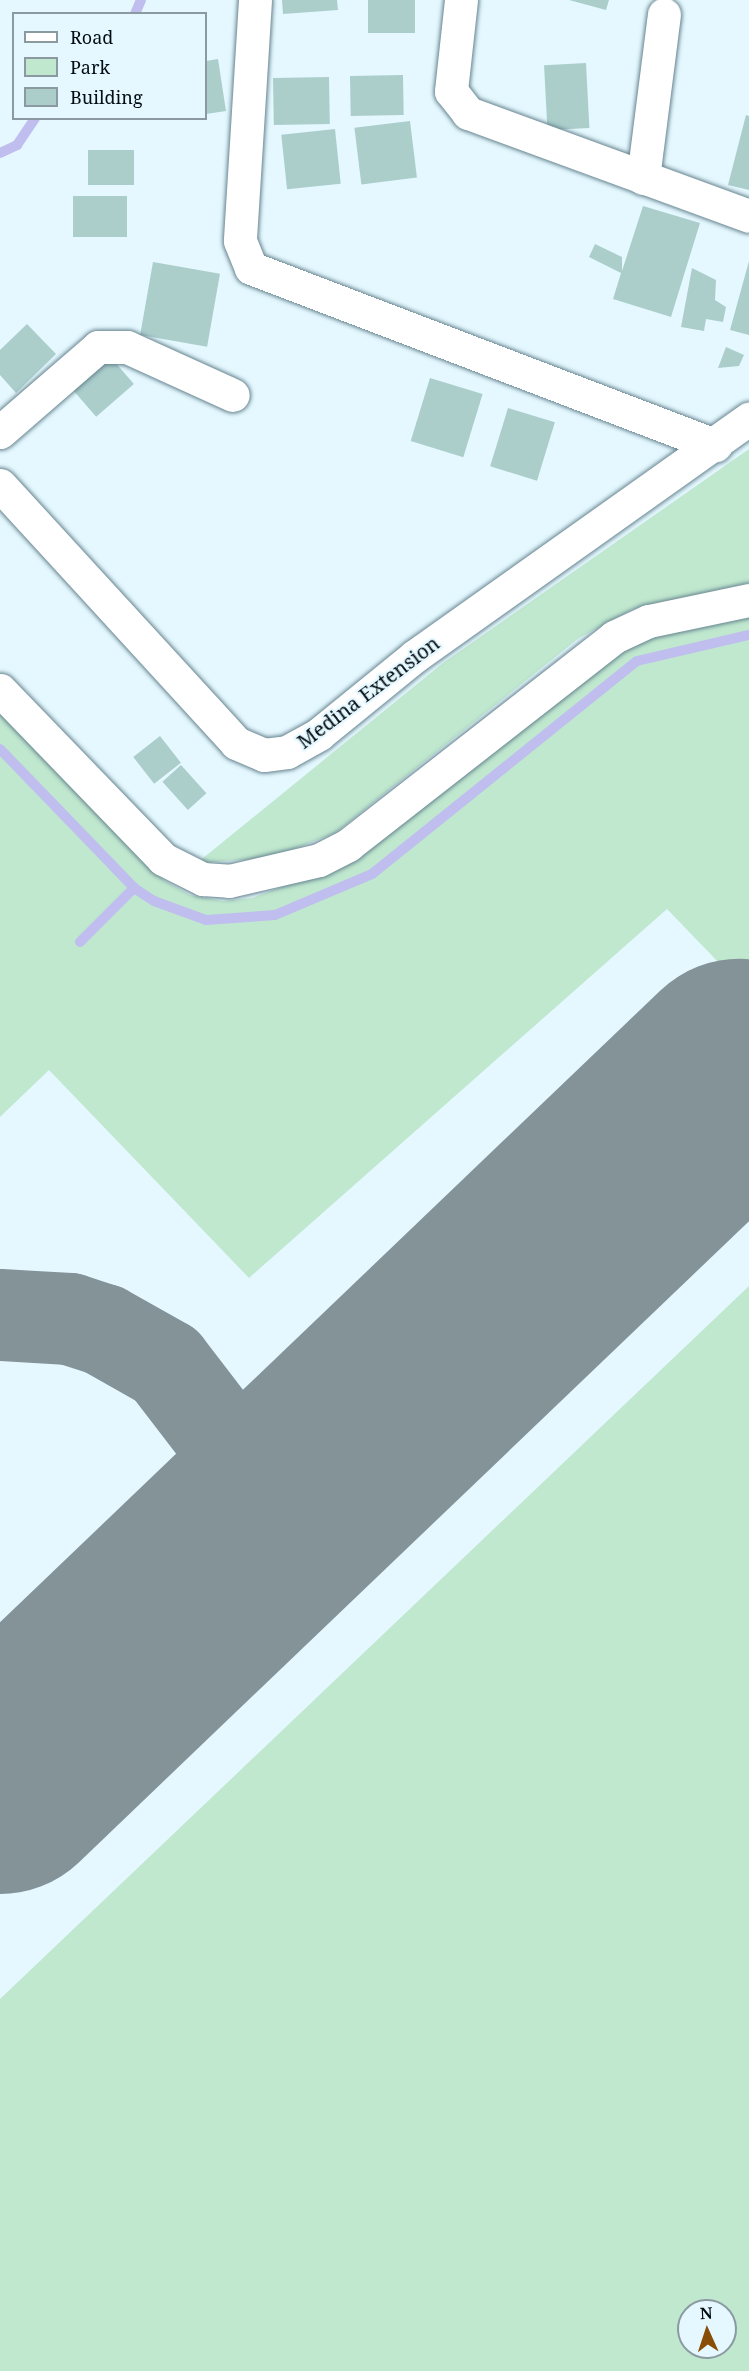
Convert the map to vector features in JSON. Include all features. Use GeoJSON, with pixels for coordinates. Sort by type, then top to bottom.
{"type":"FeatureCollection","features":[{"type":"Feature","properties":{"kind":"street"},"geometry":{"type":"LineString","coordinates":[[255,0],[240,241],[251,268],[715,445]]}},
{"type":"Feature","properties":{"kind":"street"},"geometry":{"type":"LineString","coordinates":[[461,0],[450,74],[456,104],[643,178],[749,216]]}},
{"type":"Feature","properties":{"kind":"street"},"geometry":{"type":"LineString","coordinates":[[643,178],[664,14]]}},
{"type":"Feature","properties":{"kind":"street"},"geometry":{"type":"LineString","coordinates":[[0,432],[98,347],[127,347],[233,395]]}},
{"type":"Feature","properties":{"kind":"street","name":"Medina Extension"},"geometry":{"type":"LineString","coordinates":[[0,485],[236,744],[264,755],[287,752],[319,734],[415,656],[749,419]]}},
{"type":"Feature","properties":{"kind":"street"},"geometry":{"type":"LineString","coordinates":[[0,690],[163,859],[203,879],[230,881],[319,860],[348,845],[614,637],[649,621],[749,600]]}},
{"type":"Feature","properties":{"kind":"green space"},"geometry":{"type":"Polygon","coordinates":[[[749,449],[749,583],[633,609],[579,638],[335,833],[271,858],[197,863],[443,663],[749,449]]]}},
{"type":"Feature","properties":{"kind":"green space"},"geometry":{"type":"Polygon","coordinates":[[[749,618],[749,994],[667,909],[249,1278],[49,1070],[0,1117],[0,712],[165,881],[190,895],[223,901],[252,898],[343,864],[631,643],[691,625],[749,618]]]}},
{"type":"Feature","properties":{"kind":"green space"},"geometry":{"type":"Polygon","coordinates":[[[749,1286],[749,2371],[0,2371],[0,1999],[749,1286]]]}},
{"type":"Feature","properties":{"kind":"building"},"geometry":{"type":"Polygon","coordinates":[[[282,0],[337,0],[338,10],[283,14],[282,0]]]}},
{"type":"Feature","properties":{"kind":"building"},"geometry":{"type":"Polygon","coordinates":[[[368,0],[415,0],[415,33],[368,33],[368,0]]]}},
{"type":"Feature","properties":{"kind":"building"},"geometry":{"type":"Polygon","coordinates":[[[569,0],[609,0],[606,10],[569,0]]]}},
{"type":"Feature","properties":{"kind":"building"},"geometry":{"type":"Polygon","coordinates":[[[218,59],[226,111],[207,114],[207,61],[218,59]]]}},
{"type":"Feature","properties":{"kind":"building"},"geometry":{"type":"Polygon","coordinates":[[[586,63],[589,128],[547,130],[544,65],[586,63]]]}},
{"type":"Feature","properties":{"kind":"building"},"geometry":{"type":"Polygon","coordinates":[[[403,75],[404,115],[351,116],[350,76],[403,75]]]}},
{"type":"Feature","properties":{"kind":"building"},"geometry":{"type":"Polygon","coordinates":[[[329,77],[330,124],[274,125],[273,78],[329,77]]]}},
{"type":"Feature","properties":{"kind":"building"},"geometry":{"type":"Polygon","coordinates":[[[746,115],[749,116],[749,190],[728,185],[746,115]]]}},
{"type":"Feature","properties":{"kind":"building"},"geometry":{"type":"Polygon","coordinates":[[[410,121],[417,178],[361,184],[354,128],[410,121]]]}},
{"type":"Feature","properties":{"kind":"building"},"geometry":{"type":"Polygon","coordinates":[[[335,129],[341,184],[287,189],[281,135],[335,129]]]}},
{"type":"Feature","properties":{"kind":"building"},"geometry":{"type":"Polygon","coordinates":[[[88,150],[134,150],[134,185],[88,185],[88,150]]]}},
{"type":"Feature","properties":{"kind":"building"},"geometry":{"type":"Polygon","coordinates":[[[73,196],[127,196],[127,237],[73,237],[73,196]]]}},
{"type":"Feature","properties":{"kind":"building"},"geometry":{"type":"Polygon","coordinates":[[[643,206],[700,223],[671,317],[613,299],[621,273],[589,257],[595,244],[622,257],[622,271],[643,206]]]}},
{"type":"Feature","properties":{"kind":"building"},"geometry":{"type":"Polygon","coordinates":[[[749,261],[749,335],[730,330],[749,261]]]}},
{"type":"Feature","properties":{"kind":"building"},"geometry":{"type":"Polygon","coordinates":[[[153,262],[220,274],[207,347],[140,335],[153,262]]]}},
{"type":"Feature","properties":{"kind":"building"},"geometry":{"type":"Polygon","coordinates":[[[692,268],[716,280],[715,300],[726,307],[723,322],[706,319],[704,331],[681,327],[692,268]]]}},
{"type":"Feature","properties":{"kind":"building"},"geometry":{"type":"Polygon","coordinates":[[[27,324],[56,354],[16,393],[0,375],[0,350],[27,324]]]}},
{"type":"Feature","properties":{"kind":"building"},"geometry":{"type":"Polygon","coordinates":[[[726,347],[744,355],[739,366],[718,368],[726,347]]]}},
{"type":"Feature","properties":{"kind":"building"},"geometry":{"type":"Polygon","coordinates":[[[107,353],[134,384],[96,417],[69,386],[107,353]]]}},
{"type":"Feature","properties":{"kind":"building"},"geometry":{"type":"Polygon","coordinates":[[[430,378],[483,394],[463,457],[411,441],[430,378]]]}},
{"type":"Feature","properties":{"kind":"building"},"geometry":{"type":"Polygon","coordinates":[[[508,408],[555,422],[537,481],[490,466],[508,408]]]}},
{"type":"Feature","properties":{"kind":"building"},"geometry":{"type":"Polygon","coordinates":[[[160,736],[181,763],[154,784],[133,757],[160,736]]]}},
{"type":"Feature","properties":{"kind":"building"},"geometry":{"type":"Polygon","coordinates":[[[181,765],[206,793],[188,810],[162,782],[181,765]]]}},
{"type":"Feature","properties":{"kind":"waterway"},"geometry":{"type":"LineString","coordinates":[[136,12],[141,0]]}},
{"type":"Feature","properties":{"kind":"waterway"},"geometry":{"type":"LineString","coordinates":[[0,153],[17,145],[34,120]]}},
{"type":"Feature","properties":{"kind":"waterway"},"geometry":{"type":"LineString","coordinates":[[0,749],[134,888],[154,901],[206,920],[275,915],[372,874],[637,661],[749,635]]}},
{"type":"Feature","properties":{"kind":"waterway"},"geometry":{"type":"LineString","coordinates":[[80,942],[134,888]]}},
{"type":"Feature","properties":{"kind":"taxiway"},"geometry":{"type":"LineString","coordinates":[[0,1315],[70,1319],[104,1330],[166,1365],[219,1434],[233,1469],[245,1546],[240,1595],[224,1639],[175,1704],[108,1748],[54,1764],[0,1790]]}},
{"type":"Feature","properties":{"kind":"runway"},"geometry":{"type":"LineString","coordinates":[[0,1780],[739,1073]]}}]}
